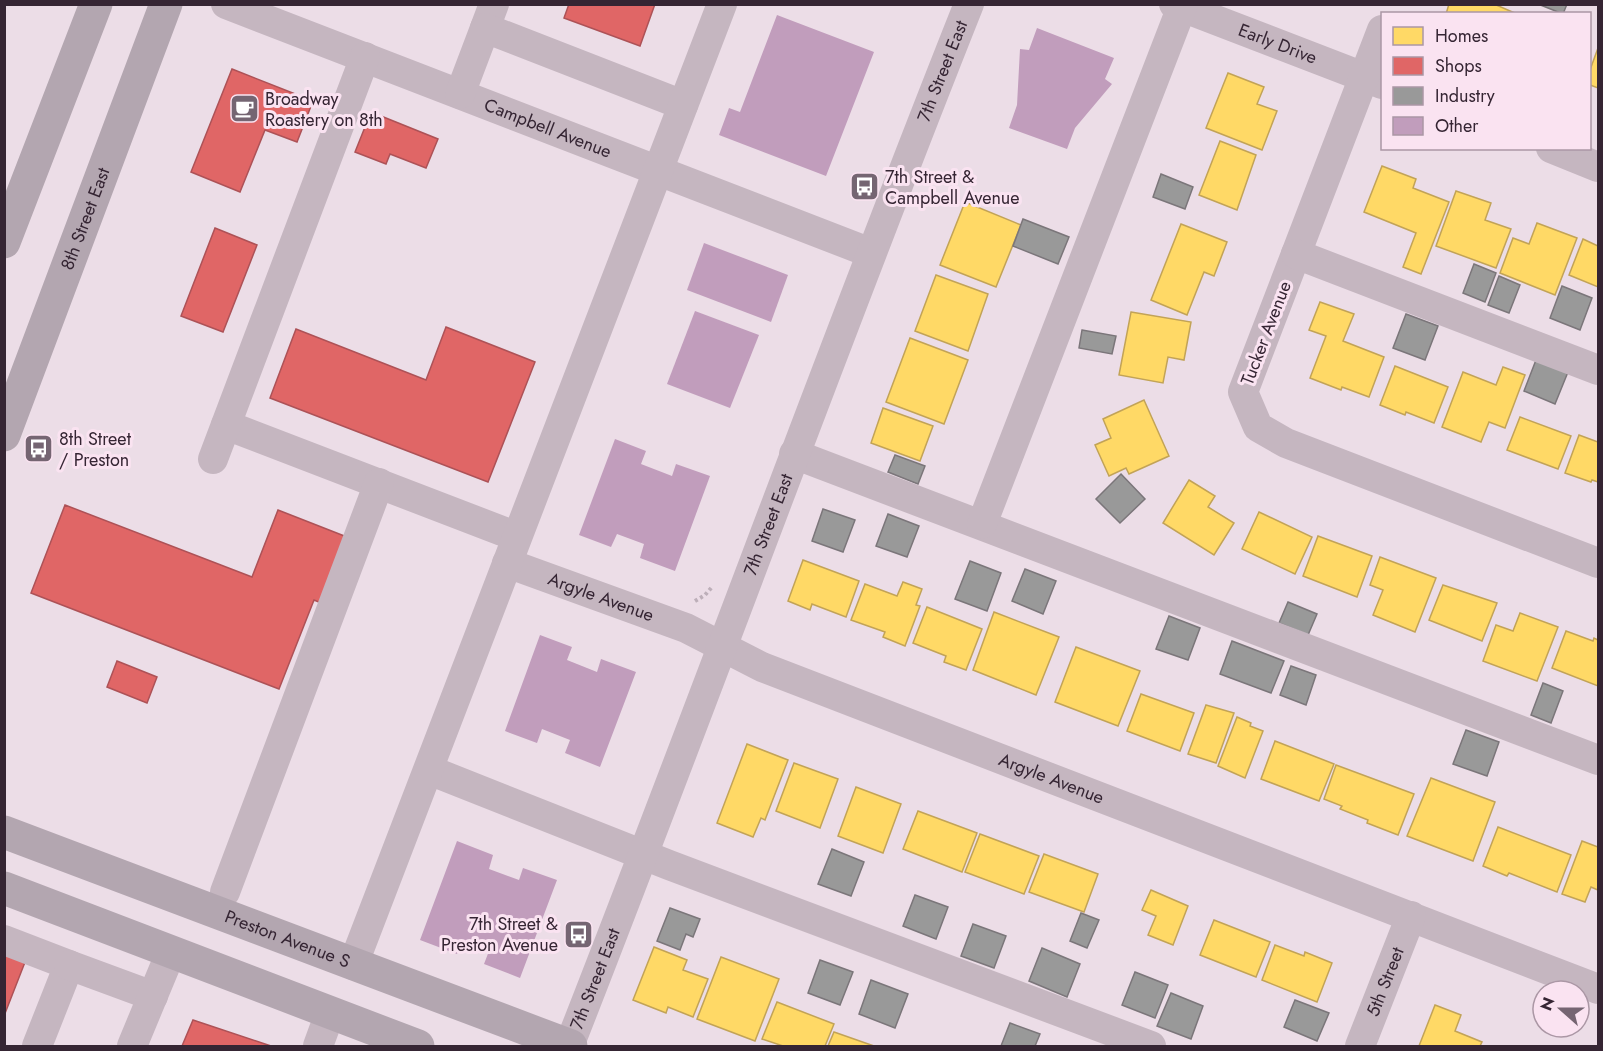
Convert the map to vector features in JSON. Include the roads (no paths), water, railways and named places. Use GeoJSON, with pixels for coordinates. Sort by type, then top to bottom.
{"type":"FeatureCollection","features":[{"type":"Feature","properties":{"kind":"main road"},"geometry":{"type":"LineString","coordinates":[[4,242],[96,4]]}},
{"type":"Feature","properties":{"kind":"main road","name":"8th Street East"},"geometry":{"type":"LineString","coordinates":[[4,435],[166,4]]}},
{"type":"Feature","properties":{"kind":"main road","name":"Preston Avenue S"},"geometry":{"type":"LineString","coordinates":[[4,832],[570,1046]]}},
{"type":"Feature","properties":{"kind":"main road"},"geometry":{"type":"LineString","coordinates":[[4,888],[418,1047]]}},
{"type":"Feature","properties":{"kind":"street","name":"Campbell Avenue"},"geometry":{"type":"LineString","coordinates":[[226,4],[871,253]]}},
{"type":"Feature","properties":{"kind":"street"},"geometry":{"type":"LineString","coordinates":[[353,965],[722,4]]}},
{"type":"Feature","properties":{"kind":"street","name":"7th Street East"},"geometry":{"type":"LineString","coordinates":[[570,1046],[794,454],[969,4]]}},
{"type":"Feature","properties":{"kind":"street"},"geometry":{"type":"LineString","coordinates":[[982,524],[1179,5]]}},
{"type":"Feature","properties":{"kind":"street","name":"Early Drive"},"geometry":{"type":"LineString","coordinates":[[1179,5],[1374,81]]}},
{"type":"Feature","properties":{"kind":"street"},"geometry":{"type":"LineString","coordinates":[[460,94],[490,16],[683,105]]}},
{"type":"Feature","properties":{"kind":"street","name":"Tucker Avenue"},"geometry":{"type":"LineString","coordinates":[[1381,41],[1374,81],[1296,254],[1243,392],[1258,427],[1286,443],[1599,563]]}},
{"type":"Feature","properties":{"kind":"street"},"geometry":{"type":"LineString","coordinates":[[213,459],[365,57]]}},
{"type":"Feature","properties":{"kind":"street"},"geometry":{"type":"LineString","coordinates":[[1556,150],[1599,167]]}},
{"type":"Feature","properties":{"kind":"street"},"geometry":{"type":"LineString","coordinates":[[1296,254],[1599,370]]}},
{"type":"Feature","properties":{"kind":"street"},"geometry":{"type":"LineString","coordinates":[[226,425],[502,531]]}},
{"type":"Feature","properties":{"kind":"street"},"geometry":{"type":"LineString","coordinates":[[794,454],[1599,760]]}},
{"type":"Feature","properties":{"kind":"street"},"geometry":{"type":"LineString","coordinates":[[225,892],[379,483]]}},
{"type":"Feature","properties":{"kind":"street","name":"Argyle Avenue"},"geometry":{"type":"LineString","coordinates":[[507,563],[686,628],[762,667],[1599,989]]}},
{"type":"Feature","properties":{"kind":"street"},"geometry":{"type":"LineString","coordinates":[[429,770],[643,855],[1151,1047]]}},
{"type":"Feature","properties":{"kind":"street","name":"5th Street"},"geometry":{"type":"LineString","coordinates":[[1360,1047],[1411,916]]}},
{"type":"Feature","properties":{"kind":"street"},"geometry":{"type":"LineString","coordinates":[[4,940],[153,996]]}},
{"type":"Feature","properties":{"kind":"street"},"geometry":{"type":"LineString","coordinates":[[132,1047],[171,952]]}},
{"type":"Feature","properties":{"kind":"street"},"geometry":{"type":"LineString","coordinates":[[37,1047],[69,965]]}},
{"type":"Feature","properties":{"kind":"street"},"geometry":{"type":"LineString","coordinates":[[318,1047],[330,1013]]}},
{"type":"Feature","properties":{"kind":"place","name":"Broadway Roastery on 8th"},"geometry":{"type":"Point","coordinates":[244,109]}},
{"type":"Feature","properties":{"kind":"place","name":"7th Street & Campbell Avenue"},"geometry":{"type":"Point","coordinates":[864,187]}},
{"type":"Feature","properties":{"kind":"place","name":"8th Street / Preston"},"geometry":{"type":"Point","coordinates":[38,449]}},
{"type":"Feature","properties":{"kind":"place","name":"7th Street & Preston Avenue"},"geometry":{"type":"Point","coordinates":[579,934]}}]}
